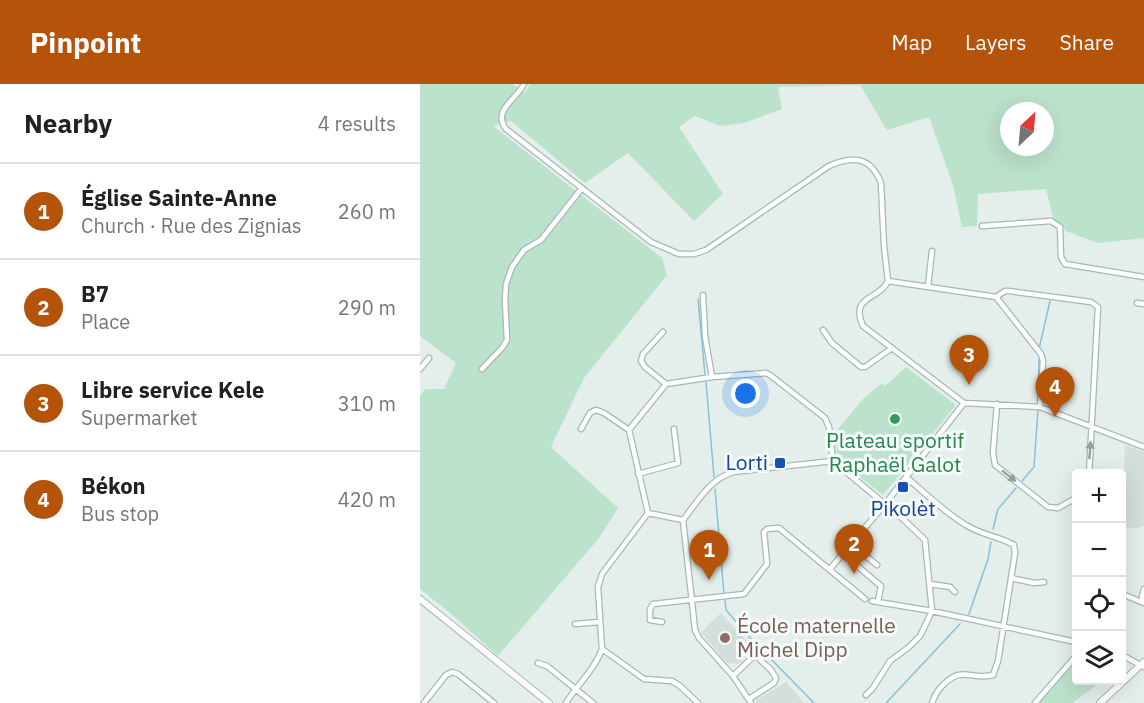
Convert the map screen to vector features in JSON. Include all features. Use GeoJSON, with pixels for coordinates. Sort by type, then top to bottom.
{"type":"FeatureCollection","features":[{"type":"Feature","properties":{"kind":"street"},"geometry":{"type":"LineString","coordinates":[[525,84],[516,97],[502,110],[500,117],[502,124],[651,242],[678,254],[694,254],[706,250],[829,166],[851,159],[862,161],[873,168],[881,183],[888,281],[884,288],[865,299],[860,311],[864,326],[964,403],[1040,407],[1144,447]]}},
{"type":"Feature","properties":{"kind":"street"},"geometry":{"type":"LineString","coordinates":[[482,369],[507,340],[504,300],[506,284],[512,267],[524,250],[541,240],[582,188]]}},
{"type":"Feature","properties":{"kind":"street"},"geometry":{"type":"LineString","coordinates":[[982,226],[1051,221],[1060,227],[1061,257],[1065,264],[1144,277]]}},
{"type":"Feature","properties":{"kind":"street"},"geometry":{"type":"LineString","coordinates":[[928,286],[932,251]]}},
{"type":"Feature","properties":{"kind":"street"},"geometry":{"type":"LineString","coordinates":[[888,281],[996,297],[1041,354],[1043,362],[1040,407]]}},
{"type":"Feature","properties":{"kind":"street"},"geometry":{"type":"LineString","coordinates":[[996,297],[1009,291],[1091,303],[1097,306],[1089,469]]}},
{"type":"Feature","properties":{"kind":"street"},"geometry":{"type":"LineString","coordinates":[[703,295],[705,336],[712,377]]}},
{"type":"Feature","properties":{"kind":"street"},"geometry":{"type":"LineString","coordinates":[[1137,303],[1144,304]]}},
{"type":"Feature","properties":{"kind":"street"},"geometry":{"type":"LineString","coordinates":[[823,330],[832,343],[861,367],[865,367],[892,348]]}},
{"type":"Feature","properties":{"kind":"street"},"geometry":{"type":"LineString","coordinates":[[663,332],[643,354],[641,361],[645,368],[666,384]]}},
{"type":"Feature","properties":{"kind":"street"},"geometry":{"type":"LineString","coordinates":[[420,369],[429,358]]}},
{"type":"Feature","properties":{"kind":"street"},"geometry":{"type":"LineString","coordinates":[[629,430],[666,384],[712,377],[766,373],[825,418],[829,427],[833,461],[925,540],[932,611],[920,636],[885,665],[873,688],[866,695]]}},
{"type":"Feature","properties":{"kind":"street"},"geometry":{"type":"LineString","coordinates":[[830,569],[885,504],[964,403]]}},
{"type":"Feature","properties":{"kind":"street"},"geometry":{"type":"LineString","coordinates":[[997,404],[995,465],[1048,507],[1058,508],[1072,501]]}},
{"type":"Feature","properties":{"kind":"street"},"geometry":{"type":"LineString","coordinates":[[581,429],[590,413],[596,410],[629,430],[648,513]]}},
{"type":"Feature","properties":{"kind":"street"},"geometry":{"type":"LineString","coordinates":[[638,474],[678,463],[674,429]]}},
{"type":"Feature","properties":{"kind":"street"},"geometry":{"type":"LineString","coordinates":[[733,676],[755,655],[776,678],[774,683],[750,701],[733,676],[699,638],[695,630],[683,520],[712,483],[723,475],[833,461]]}},
{"type":"Feature","properties":{"kind":"street"},"geometry":{"type":"LineString","coordinates":[[906,477],[965,525],[984,535],[1005,540],[1014,545],[1015,553],[998,661],[993,675],[951,676],[931,703]]}},
{"type":"Feature","properties":{"kind":"street"},"geometry":{"type":"LineString","coordinates":[[648,513],[683,520]]}},
{"type":"Feature","properties":{"kind":"street"},"geometry":{"type":"LineString","coordinates":[[566,703],[599,657],[602,649],[598,587],[602,574],[648,513]]}},
{"type":"Feature","properties":{"kind":"street"},"geometry":{"type":"LineString","coordinates":[[662,622],[650,620],[650,609],[653,604],[744,594],[767,564],[765,532],[767,529],[779,528],[865,599]]}},
{"type":"Feature","properties":{"kind":"street"},"geometry":{"type":"LineString","coordinates":[[843,554],[880,586],[875,601],[1072,641]]}},
{"type":"Feature","properties":{"kind":"street"},"geometry":{"type":"LineString","coordinates":[[866,556],[877,565]]}},
{"type":"Feature","properties":{"kind":"street"},"geometry":{"type":"LineString","coordinates":[[864,571],[872,561]]}},
{"type":"Feature","properties":{"kind":"street"},"geometry":{"type":"LineString","coordinates":[[1011,578],[1034,584],[1044,582]]}},
{"type":"Feature","properties":{"kind":"street"},"geometry":{"type":"LineString","coordinates":[[930,584],[950,587],[955,592]]}},
{"type":"Feature","properties":{"kind":"street"},"geometry":{"type":"LineString","coordinates":[[1144,588],[1142,597],[1144,602]]}},
{"type":"Feature","properties":{"kind":"street"},"geometry":{"type":"LineString","coordinates":[[1126,595],[1144,602]]}},
{"type":"Feature","properties":{"kind":"street"},"geometry":{"type":"LineString","coordinates":[[420,599],[549,703]]}},
{"type":"Feature","properties":{"kind":"street"},"geometry":{"type":"LineString","coordinates":[[575,624],[600,621]]}},
{"type":"Feature","properties":{"kind":"street"},"geometry":{"type":"LineString","coordinates":[[602,649],[644,679],[672,681],[698,703]]}},
{"type":"Feature","properties":{"kind":"street"},"geometry":{"type":"LineString","coordinates":[[1100,703],[1143,665],[1126,658]]}},
{"type":"Feature","properties":{"kind":"street"},"geometry":{"type":"LineString","coordinates":[[1035,703],[1072,662]]}},
{"type":"Feature","properties":{"kind":"street"},"geometry":{"type":"LineString","coordinates":[[538,663],[547,666],[593,703]]}},
{"type":"Feature","properties":{"kind":"street"},"geometry":{"type":"LineString","coordinates":[[424,703],[446,675],[452,672],[458,674],[494,703]]}},
{"type":"Feature","properties":{"kind":"shaded area"},"geometry":{"type":"Polygon","coordinates":[[[1125,445],[1144,452],[1144,526],[1126,527],[1126,469],[1124,469],[1125,445]]]}},
{"type":"Feature","properties":{"kind":"shaded area","name":"École maternelle Michel Dipp"},"geometry":{"type":"Polygon","coordinates":[[[721,613],[750,644],[746,647],[750,652],[738,664],[727,663],[701,632],[721,613]]]}},
{"type":"Feature","properties":{"kind":"shaded area"},"geometry":{"type":"Polygon","coordinates":[[[786,682],[804,703],[756,703],[756,700],[786,682]]]}},
{"type":"Feature","properties":{"kind":"green space"},"geometry":{"type":"Polygon","coordinates":[[[420,84],[512,84],[525,93],[530,84],[1144,84],[1144,238],[1098,243],[1066,231],[1053,217],[1046,189],[978,194],[977,226],[962,227],[953,185],[929,117],[887,130],[860,85],[778,87],[782,109],[744,123],[720,126],[695,116],[679,127],[723,194],[694,221],[628,153],[585,183],[511,121],[493,126],[662,258],[667,275],[584,378],[551,447],[618,508],[599,538],[498,656],[420,589],[420,396],[425,389],[444,389],[456,363],[420,336],[420,84]]]}},
{"type":"Feature","properties":{"kind":"green space","name":"Plateau sportif Raphaël Galot"},"geometry":{"type":"Polygon","coordinates":[[[906,367],[956,405],[883,495],[837,459],[835,433],[863,399],[882,383],[885,386],[906,367]]]}},
{"type":"Feature","properties":{"kind":"green space"},"geometry":{"type":"Polygon","coordinates":[[[1072,666],[1072,685],[1097,685],[1072,703],[1039,703],[1072,666]]]}},
{"type":"Feature","properties":{"kind":"waterway"},"geometry":{"type":"LineString","coordinates":[[698,299],[705,375]]}},
{"type":"Feature","properties":{"kind":"waterway"},"geometry":{"type":"LineString","coordinates":[[1039,349],[1050,301]]}},
{"type":"Feature","properties":{"kind":"waterway"},"geometry":{"type":"LineString","coordinates":[[1038,404],[1039,359]]}},
{"type":"Feature","properties":{"kind":"waterway"},"geometry":{"type":"LineString","coordinates":[[706,382],[714,477]]}},
{"type":"Feature","properties":{"kind":"waterway"},"geometry":{"type":"LineString","coordinates":[[1022,481],[1034,467],[1038,409]]}},
{"type":"Feature","properties":{"kind":"waterway"},"geometry":{"type":"LineString","coordinates":[[993,529],[998,509],[1016,488]]}},
{"type":"Feature","properties":{"kind":"waterway"},"geometry":{"type":"LineString","coordinates":[[715,489],[724,594]]}},
{"type":"Feature","properties":{"kind":"waterway"},"geometry":{"type":"LineString","coordinates":[[969,614],[988,559],[991,542]]}},
{"type":"Feature","properties":{"kind":"waterway"},"geometry":{"type":"LineString","coordinates":[[725,600],[726,610],[757,646]]}},
{"type":"Feature","properties":{"kind":"waterway"},"geometry":{"type":"LineString","coordinates":[[886,703],[960,624]]}},
{"type":"Feature","properties":{"kind":"waterway"},"geometry":{"type":"LineString","coordinates":[[766,654],[814,703]]}},
{"type":"Feature","properties":{"kind":"place","name":"Libre service Kele"},"geometry":{"type":"Point","coordinates":[969,385]}},
{"type":"Feature","properties":{"kind":"place","name":"Békon"},"geometry":{"type":"Point","coordinates":[1055,417]}},
{"type":"Feature","properties":{"kind":"place","name":"Plateau sportif Raphaël Galot"},"geometry":{"type":"Point","coordinates":[895,419]}},
{"type":"Feature","properties":{"kind":"place","name":"Lorti"},"geometry":{"type":"Point","coordinates":[780,463]}},
{"type":"Feature","properties":{"kind":"place","name":"Pikolèt"},"geometry":{"type":"Point","coordinates":[903,487]}},
{"type":"Feature","properties":{"kind":"place","name":"B7"},"geometry":{"type":"Point","coordinates":[854,574]}},
{"type":"Feature","properties":{"kind":"place","name":"Église Sainte-Anne"},"geometry":{"type":"Point","coordinates":[709,580]}},
{"type":"Feature","properties":{"kind":"place","name":"École maternelle Michel Dipp"},"geometry":{"type":"Point","coordinates":[725,638]}}]}
